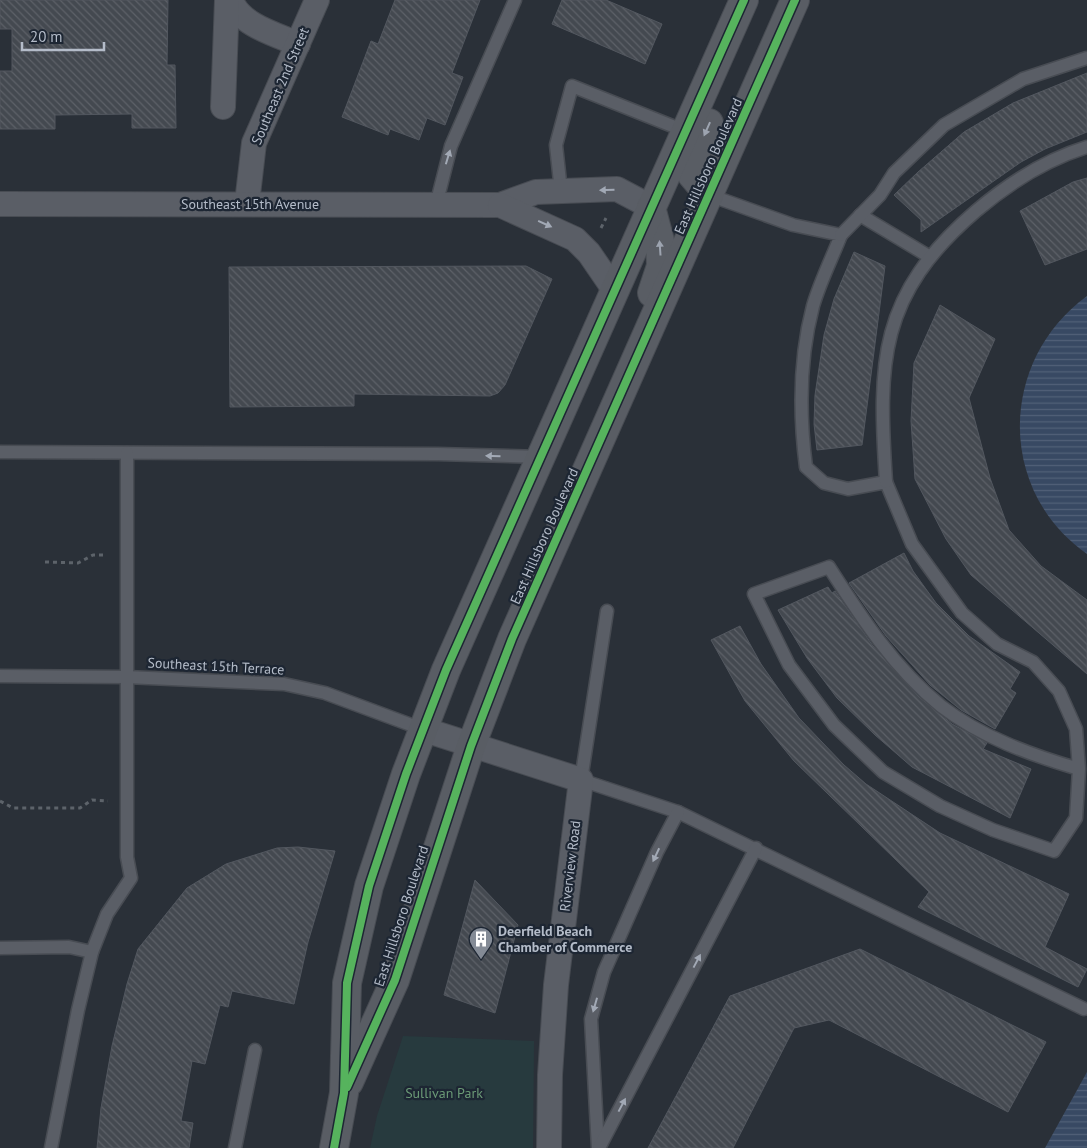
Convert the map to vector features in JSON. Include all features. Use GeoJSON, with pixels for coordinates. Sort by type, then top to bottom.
{"type":"FeatureCollection","features":[{"type":"Feature","properties":{"kind":"main road","name":"East Hillsboro Boulevard"},"geometry":{"type":"LineString","coordinates":[[334,1148],[344,1093],[347,983],[369,886],[422,729],[446,670],[744,0]]}},
{"type":"Feature","properties":{"kind":"main road","name":"East Hillsboro Boulevard"},"geometry":{"type":"LineString","coordinates":[[344,1093],[395,980],[471,746],[512,639],[795,0]]}},
{"type":"Feature","properties":{"kind":"main road"},"geometry":{"type":"LineString","coordinates":[[709,195],[692,176],[695,156],[729,78],[721,51]]}},
{"type":"Feature","properties":{"kind":"main road"},"geometry":{"type":"LineString","coordinates":[[606,428],[661,266],[660,241],[651,207]]}},
{"type":"Feature","properties":{"kind":"street"},"geometry":{"type":"LineString","coordinates":[[223,107],[227,0]]}},
{"type":"Feature","properties":{"kind":"street"},"geometry":{"type":"LineString","coordinates":[[231,0],[234,8],[246,20],[298,44]]}},
{"type":"Feature","properties":{"kind":"street","name":"Southeast 2nd Street"},"geometry":{"type":"LineString","coordinates":[[247,203],[250,162],[254,143],[317,0]]}},
{"type":"Feature","properties":{"kind":"street","name":"Southeast 15th Avenue"},"geometry":{"type":"LineString","coordinates":[[0,204],[500,205],[536,192],[617,189],[651,207]]}},
{"type":"Feature","properties":{"kind":"street","name":"Southeast 15th Avenue"},"geometry":{"type":"LineString","coordinates":[[500,205],[575,239],[590,253],[615,292]]}},
{"type":"Feature","properties":{"kind":"street"},"geometry":{"type":"LineString","coordinates":[[422,729],[581,780]]}},
{"type":"Feature","properties":{"kind":"street","name":"Riverview Road"},"geometry":{"type":"LineString","coordinates":[[549,1148],[550,1075],[556,985],[581,780]]}},
{"type":"Feature","properties":{"kind":"lane"},"geometry":{"type":"LineString","coordinates":[[436,204],[451,146],[515,0]]}},
{"type":"Feature","properties":{"kind":"lane"},"geometry":{"type":"LineString","coordinates":[[886,482],[848,489],[824,483],[806,467],[800,422],[804,349],[814,305],[841,234],[880,195],[894,173],[944,126],[1023,79],[1087,58]]}},
{"type":"Feature","properties":{"kind":"lane"},"geometry":{"type":"LineString","coordinates":[[562,191],[556,145],[572,86],[686,131]]}},
{"type":"Feature","properties":{"kind":"lane"},"geometry":{"type":"LineString","coordinates":[[1079,769],[1045,759],[989,736],[941,706],[904,670],[869,628],[829,567],[754,594],[789,665],[834,725],[883,772],[940,806],[993,830],[1054,851],[1076,818],[1079,769],[1076,729],[1059,691],[1033,662],[997,644],[962,613],[912,544],[886,482],[882,419],[883,377],[889,341],[903,299],[917,274],[947,236],[992,197],[1020,177],[1087,147]]}},
{"type":"Feature","properties":{"kind":"lane"},"geometry":{"type":"LineString","coordinates":[[709,195],[793,225],[841,234]]}},
{"type":"Feature","properties":{"kind":"lane"},"geometry":{"type":"LineString","coordinates":[[860,215],[930,257]]}},
{"type":"Feature","properties":{"kind":"lane"},"geometry":{"type":"LineString","coordinates":[[0,452],[438,454],[542,457]]}},
{"type":"Feature","properties":{"kind":"lane"},"geometry":{"type":"LineString","coordinates":[[51,1148],[78,1010],[92,952],[107,914],[131,878],[126,857],[127,454]]}},
{"type":"Feature","properties":{"kind":"lane"},"geometry":{"type":"LineString","coordinates":[[607,611],[581,780],[678,812],[756,848],[1084,1009]]}},
{"type":"Feature","properties":{"kind":"lane","name":"Southeast 15th Terrace"},"geometry":{"type":"LineString","coordinates":[[0,676],[126,677],[284,684],[325,693],[422,729]]}},
{"type":"Feature","properties":{"kind":"lane"},"geometry":{"type":"LineString","coordinates":[[599,1148],[591,1019],[604,972],[657,852],[678,812]]}},
{"type":"Feature","properties":{"kind":"lane"},"geometry":{"type":"LineString","coordinates":[[599,1148],[756,848]]}},
{"type":"Feature","properties":{"kind":"lane"},"geometry":{"type":"LineString","coordinates":[[0,948],[69,947],[92,952]]}},
{"type":"Feature","properties":{"kind":"lane"},"geometry":{"type":"LineString","coordinates":[[235,1148],[255,1050]]}},
{"type":"Feature","properties":{"kind":"path"},"geometry":{"type":"LineString","coordinates":[[44,562],[78,563],[93,555],[126,555]]}},
{"type":"Feature","properties":{"kind":"path"},"geometry":{"type":"LineString","coordinates":[[0,801],[13,808],[80,808],[92,800],[127,801]]}},
{"type":"Feature","properties":{"kind":"green space","name":"Sullivan Park"},"geometry":{"type":"Polygon","coordinates":[[[403,1036],[534,1041],[533,1148],[370,1148],[377,1116],[403,1036]]]}},
{"type":"Feature","properties":{"kind":"water"},"geometry":{"type":"Polygon","coordinates":[[[1087,296],[1087,554],[1058,527],[1037,496],[1024,462],[1020,426],[1024,390],[1037,355],[1058,323],[1087,296]]]}},
{"type":"Feature","properties":{"kind":"water"},"geometry":{"type":"Polygon","coordinates":[[[1087,1072],[1087,1148],[1045,1148],[1087,1072]]]}},
{"type":"Feature","properties":{"kind":"building"},"geometry":{"type":"Polygon","coordinates":[[[0,0],[168,0],[167,65],[175,65],[176,128],[132,128],[132,114],[55,115],[55,129],[0,129],[0,71],[12,71],[12,29],[0,29],[0,0]]]}},
{"type":"Feature","properties":{"kind":"building"},"geometry":{"type":"Polygon","coordinates":[[[395,0],[480,0],[452,73],[463,77],[445,125],[427,118],[419,140],[390,129],[388,135],[342,117],[371,41],[378,44],[395,0]]]}},
{"type":"Feature","properties":{"kind":"building"},"geometry":{"type":"Polygon","coordinates":[[[562,0],[606,0],[662,24],[645,64],[552,24],[562,0]]]}},
{"type":"Feature","properties":{"kind":"building"},"geometry":{"type":"Polygon","coordinates":[[[1087,73],[1087,132],[1045,149],[1021,162],[921,232],[921,220],[894,195],[918,172],[964,132],[1013,103],[1087,73]]]}},
{"type":"Feature","properties":{"kind":"building"},"geometry":{"type":"Polygon","coordinates":[[[1087,178],[1087,249],[1045,265],[1020,211],[1073,182],[1087,178]]]}},
{"type":"Feature","properties":{"kind":"building"},"geometry":{"type":"Polygon","coordinates":[[[854,252],[885,266],[862,445],[817,450],[814,424],[815,395],[824,335],[834,299],[854,252]]]}},
{"type":"Feature","properties":{"kind":"building"},"geometry":{"type":"Polygon","coordinates":[[[526,266],[552,279],[505,385],[498,393],[490,396],[354,394],[354,406],[230,407],[229,267],[526,266]]]}},
{"type":"Feature","properties":{"kind":"building"},"geometry":{"type":"Polygon","coordinates":[[[940,305],[995,339],[969,398],[990,478],[1009,530],[1041,566],[1087,600],[1087,674],[971,575],[946,539],[915,479],[911,421],[914,363],[940,305]]]}},
{"type":"Feature","properties":{"kind":"building"},"geometry":{"type":"Polygon","coordinates":[[[904,553],[913,571],[936,603],[969,636],[1020,672],[1010,689],[1016,693],[995,729],[961,710],[930,685],[886,636],[849,583],[904,553]]]}},
{"type":"Feature","properties":{"kind":"building"},"geometry":{"type":"Polygon","coordinates":[[[828,587],[832,593],[835,591],[873,646],[919,697],[952,724],[987,743],[983,749],[1031,769],[1010,818],[912,767],[875,735],[837,698],[807,658],[778,610],[828,587]]]}},
{"type":"Feature","properties":{"kind":"building"},"geometry":{"type":"Polygon","coordinates":[[[740,626],[761,664],[799,718],[844,765],[866,784],[940,833],[1069,894],[1045,947],[1087,969],[1078,987],[918,907],[929,892],[794,761],[745,701],[711,640],[740,626]]]}},
{"type":"Feature","properties":{"kind":"building"},"geometry":{"type":"Polygon","coordinates":[[[298,847],[335,851],[308,942],[294,1004],[232,991],[228,1007],[220,1005],[205,1064],[192,1061],[181,1121],[193,1123],[189,1148],[97,1148],[101,1108],[112,1046],[127,984],[138,949],[187,888],[226,864],[277,848],[298,847]]]}},
{"type":"Feature","properties":{"kind":"building","name":"Deerfield Beach Chamber of Commerce"},"geometry":{"type":"Polygon","coordinates":[[[475,880],[518,925],[495,1013],[444,995],[475,880]]]}},
{"type":"Feature","properties":{"kind":"building"},"geometry":{"type":"Polygon","coordinates":[[[860,949],[1046,1042],[1008,1112],[829,1020],[794,1028],[733,1148],[648,1148],[730,996],[860,949]]]}},
{"type":"Feature","properties":{"kind":"cycle path"},"geometry":{"type":"LineString","coordinates":[[334,1148],[344,1093],[347,983],[369,886],[406,774],[446,670],[744,0]]}},
{"type":"Feature","properties":{"kind":"cycle path"},"geometry":{"type":"LineString","coordinates":[[347,1087],[395,980],[471,746],[512,639],[795,0]]}},
{"type":"Feature","properties":{"kind":"place","name":"Deerfield Beach Chamber of Commerce"},"geometry":{"type":"Point","coordinates":[481,960]}}]}
